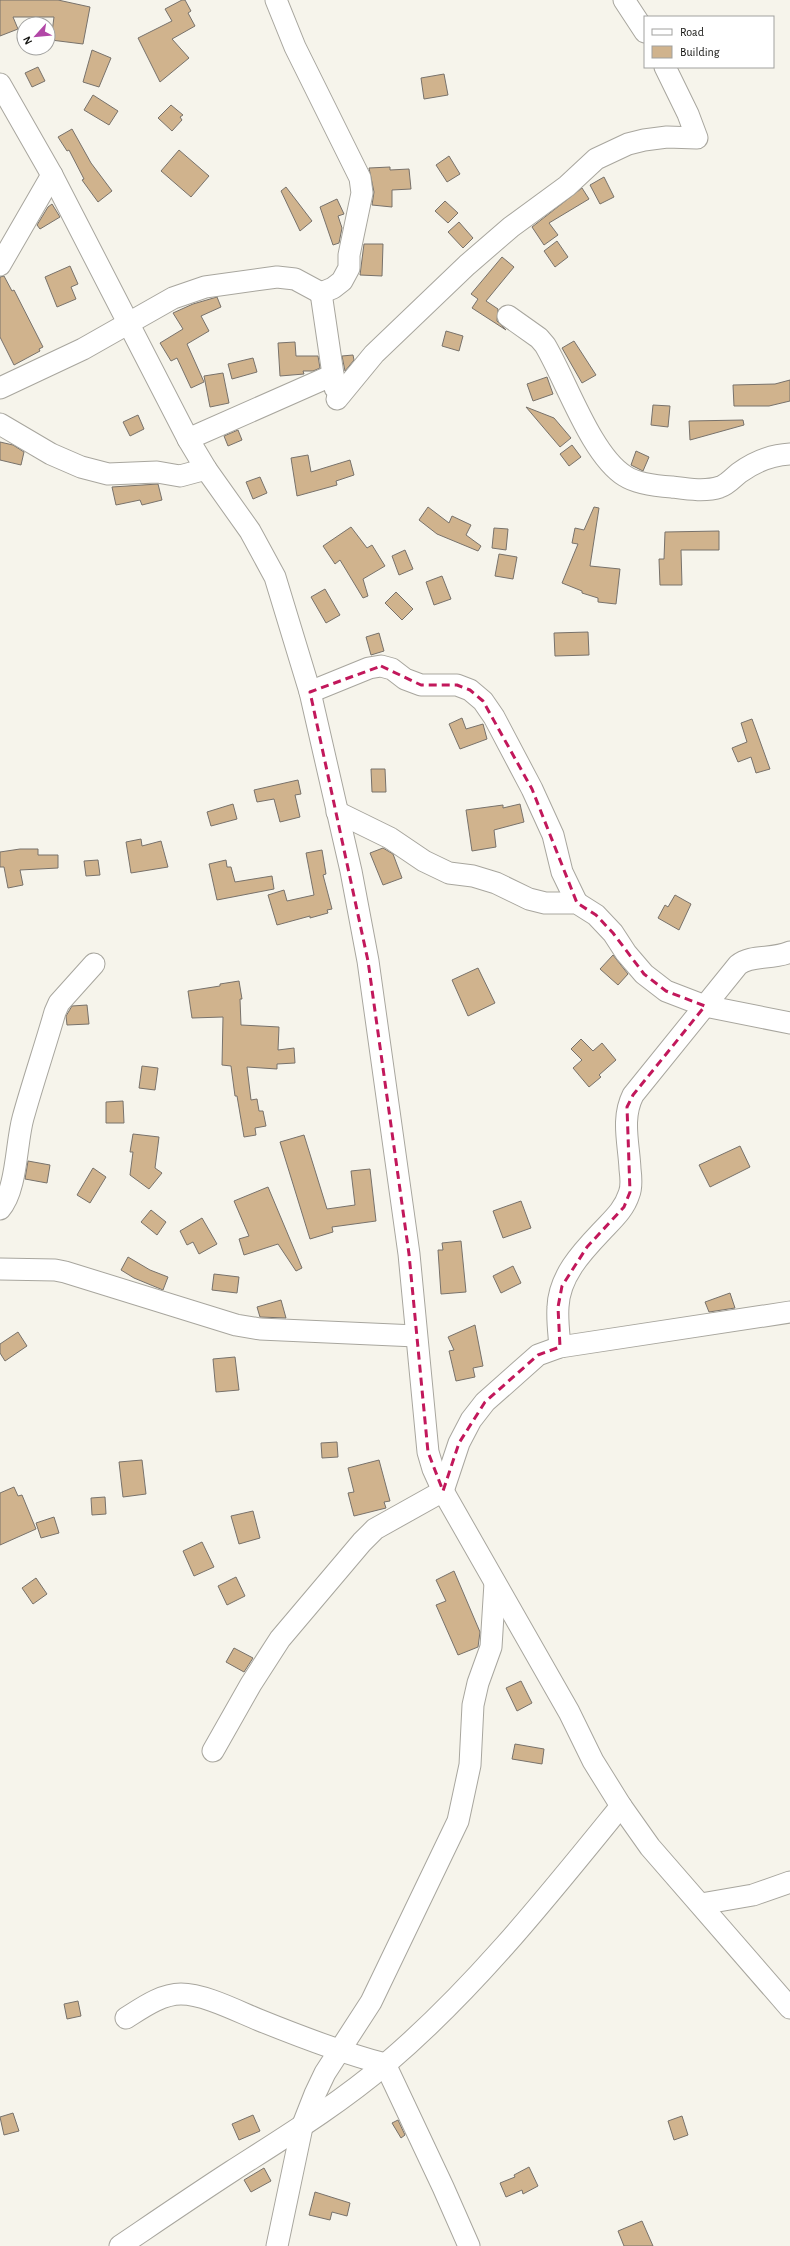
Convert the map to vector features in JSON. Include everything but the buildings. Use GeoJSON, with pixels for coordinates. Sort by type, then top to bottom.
{"type":"FeatureCollection","features":[{"type":"Feature","properties":{"kind":"street"},"geometry":{"type":"LineString","coordinates":[[276,0],[283,21],[295,48],[360,178],[362,193],[349,255],[349,268],[342,281],[333,288],[320,293]]}},
{"type":"Feature","properties":{"kind":"street"},"geometry":{"type":"LineString","coordinates":[[624,0],[644,30]]}},
{"type":"Feature","properties":{"kind":"street"},"geometry":{"type":"LineString","coordinates":[[320,293],[337,399],[374,354],[467,264],[516,223],[567,186],[596,159],[628,144],[644,140],[668,137],[697,138],[688,114],[665,68]]}},
{"type":"Feature","properties":{"kind":"street"},"geometry":{"type":"LineString","coordinates":[[0,84],[52,175],[188,439],[206,469],[250,531],[275,577],[310,692],[368,961],[409,1254],[428,1452],[433,1469],[443,1491],[569,1712],[593,1761],[621,1806],[650,1847],[790,2008]]}},
{"type":"Feature","properties":{"kind":"street"},"geometry":{"type":"LineString","coordinates":[[0,265],[52,175]]}},
{"type":"Feature","properties":{"kind":"street"},"geometry":{"type":"LineString","coordinates":[[0,388],[83,349],[173,298],[205,288],[246,280],[277,277],[295,279],[320,293]]}},
{"type":"Feature","properties":{"kind":"street"},"geometry":{"type":"LineString","coordinates":[[508,316],[539,338],[545,345],[593,440],[616,470],[633,480],[660,486],[710,489],[721,487],[749,466],[781,455],[790,454]]}},
{"type":"Feature","properties":{"kind":"street"},"geometry":{"type":"LineString","coordinates":[[188,439],[333,375]]}},
{"type":"Feature","properties":{"kind":"street"},"geometry":{"type":"LineString","coordinates":[[0,424],[51,454],[81,467],[108,474],[157,472],[180,476],[206,469]]}},
{"type":"Feature","properties":{"kind":"street"},"geometry":{"type":"LineString","coordinates":[[310,692],[369,668],[381,666],[392,669],[405,679],[420,685],[457,684],[470,690],[483,701],[494,717],[532,789],[552,835],[562,872],[577,903],[596,915],[613,933],[626,953],[644,974],[666,991],[705,1006],[790,1023]]}},
{"type":"Feature","properties":{"kind":"street"},"geometry":{"type":"LineString","coordinates":[[337,812],[390,838],[424,861],[449,873],[473,876],[496,883],[529,899],[545,903],[577,903]]}},
{"type":"Feature","properties":{"kind":"street"},"geometry":{"type":"LineString","coordinates":[[560,1347],[558,1306],[562,1286],[573,1266],[587,1247],[624,1207],[630,1192],[626,1121],[627,1107],[633,1095],[745,959],[767,958],[790,952]]}},
{"type":"Feature","properties":{"kind":"street"},"geometry":{"type":"LineString","coordinates":[[0,1209],[6,1200],[11,1183],[23,1118],[55,1012],[59,1003],[94,964]]}},
{"type":"Feature","properties":{"kind":"street"},"geometry":{"type":"LineString","coordinates":[[0,1269],[55,1270],[177,1305],[236,1325],[260,1329],[416,1336]]}},
{"type":"Feature","properties":{"kind":"street"},"geometry":{"type":"LineString","coordinates":[[213,1751],[251,1684],[280,1639],[362,1542],[376,1529],[443,1491],[458,1443],[471,1420],[486,1402],[538,1355],[560,1347],[790,1312]]}},
{"type":"Feature","properties":{"kind":"street"},"geometry":{"type":"LineString","coordinates":[[277,2246],[302,2127],[315,2094],[371,2002],[458,1821],[470,1765],[473,1704],[493,1634],[495,1583]]}},
{"type":"Feature","properties":{"kind":"street"},"geometry":{"type":"LineString","coordinates":[[120,2246],[302,2127],[386,2064],[453,2003],[482,1972],[562,1879],[621,1806]]}},
{"type":"Feature","properties":{"kind":"street"},"geometry":{"type":"LineString","coordinates":[[701,1904],[753,1895],[790,1882]]}},
{"type":"Feature","properties":{"kind":"street"},"geometry":{"type":"LineString","coordinates":[[126,2018],[164,1997],[181,1994],[224,2006],[340,2052],[386,2064]]}},
{"type":"Feature","properties":{"kind":"street"},"geometry":{"type":"LineString","coordinates":[[386,2064],[469,2246]]}},
{"type":"Feature","properties":{"kind":"highlighted area"},"geometry":{"type":"Polygon","coordinates":[[[381,666],[421,685],[457,685],[470,690],[483,701],[532,789],[577,903],[596,915],[613,933],[644,974],[666,991],[705,1006],[633,1095],[627,1107],[630,1192],[624,1207],[587,1247],[562,1286],[558,1307],[560,1347],[538,1355],[485,1402],[459,1443],[443,1491],[428,1452],[409,1254],[368,961],[310,692],[381,666]]]}}]}
